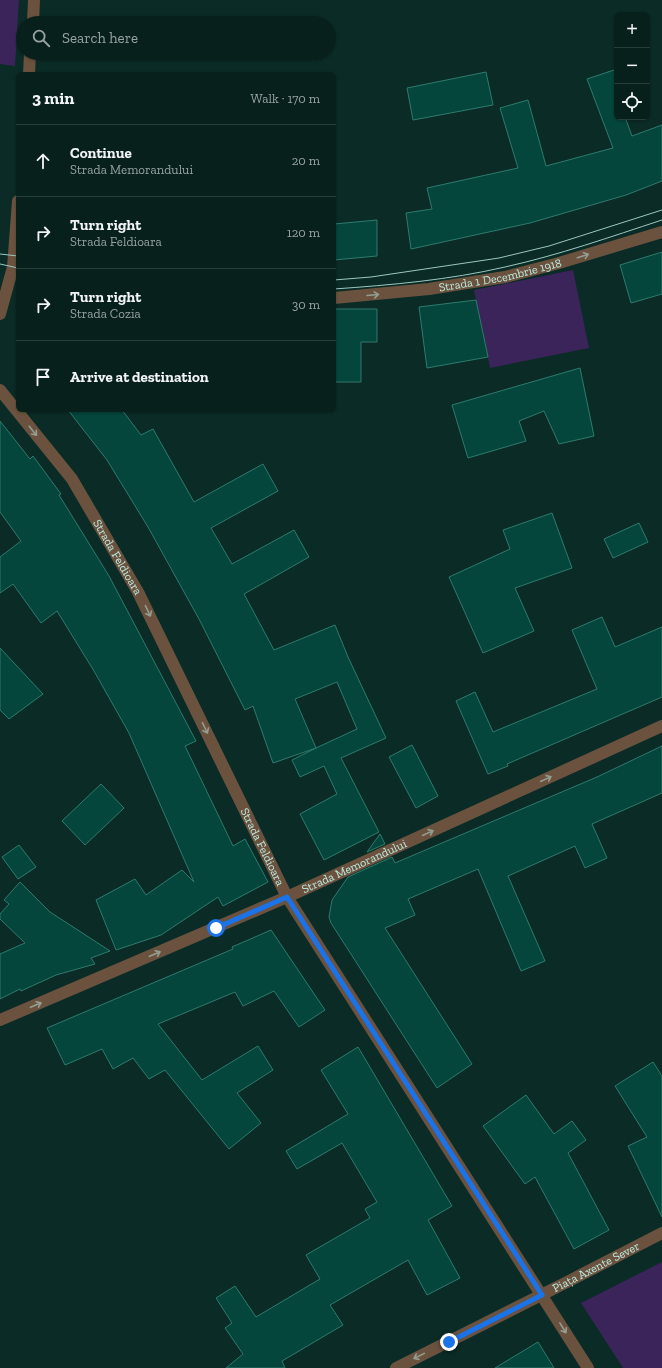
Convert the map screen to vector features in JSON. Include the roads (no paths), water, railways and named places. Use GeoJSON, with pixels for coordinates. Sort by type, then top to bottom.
{"type":"FeatureCollection","features":[{"type":"Feature","properties":{"kind":"street"},"geometry":{"type":"LineString","coordinates":[[33,16],[34,0]]}},
{"type":"Feature","properties":{"kind":"street"},"geometry":{"type":"LineString","coordinates":[[29,72],[30,60]]}},
{"type":"Feature","properties":{"kind":"street"},"geometry":{"type":"LineString","coordinates":[[0,314],[13,262],[16,225]]}},
{"type":"Feature","properties":{"kind":"street","name":"Strada 1 Decembrie 1918"},"geometry":{"type":"LineString","coordinates":[[336,298],[429,289],[504,277],[559,263],[662,232]]}},
{"type":"Feature","properties":{"kind":"street","name":"Strada Feldioara"},"geometry":{"type":"LineString","coordinates":[[0,390],[16,410]]}},
{"type":"Feature","properties":{"kind":"street","name":"Strada Feldioara"},"geometry":{"type":"LineString","coordinates":[[18,412],[72,479],[138,592],[287,897],[542,1295]]}},
{"type":"Feature","properties":{"kind":"street","name":"Strada Memorandului"},"geometry":{"type":"LineString","coordinates":[[0,1020],[287,897],[662,726]]}},
{"type":"Feature","properties":{"kind":"street","name":"Piața Axente Sever"},"geometry":{"type":"LineString","coordinates":[[588,1368],[542,1295],[662,1233]]}},
{"type":"Feature","properties":{"kind":"street"},"geometry":{"type":"LineString","coordinates":[[396,1368],[542,1295]]}},
{"type":"Feature","properties":{"kind":"tram line"},"geometry":{"type":"LineString","coordinates":[[336,280],[371,277],[499,258],[549,246],[662,210]]}},
{"type":"Feature","properties":{"kind":"tram line"},"geometry":{"type":"LineString","coordinates":[[336,289],[377,286],[484,272],[565,251],[662,220]]}},
{"type":"Feature","properties":{"kind":"tram line"},"geometry":{"type":"LineString","coordinates":[[0,254],[16,256]]}},
{"type":"Feature","properties":{"kind":"tram line"},"geometry":{"type":"LineString","coordinates":[[0,264],[16,268]]}}]}
